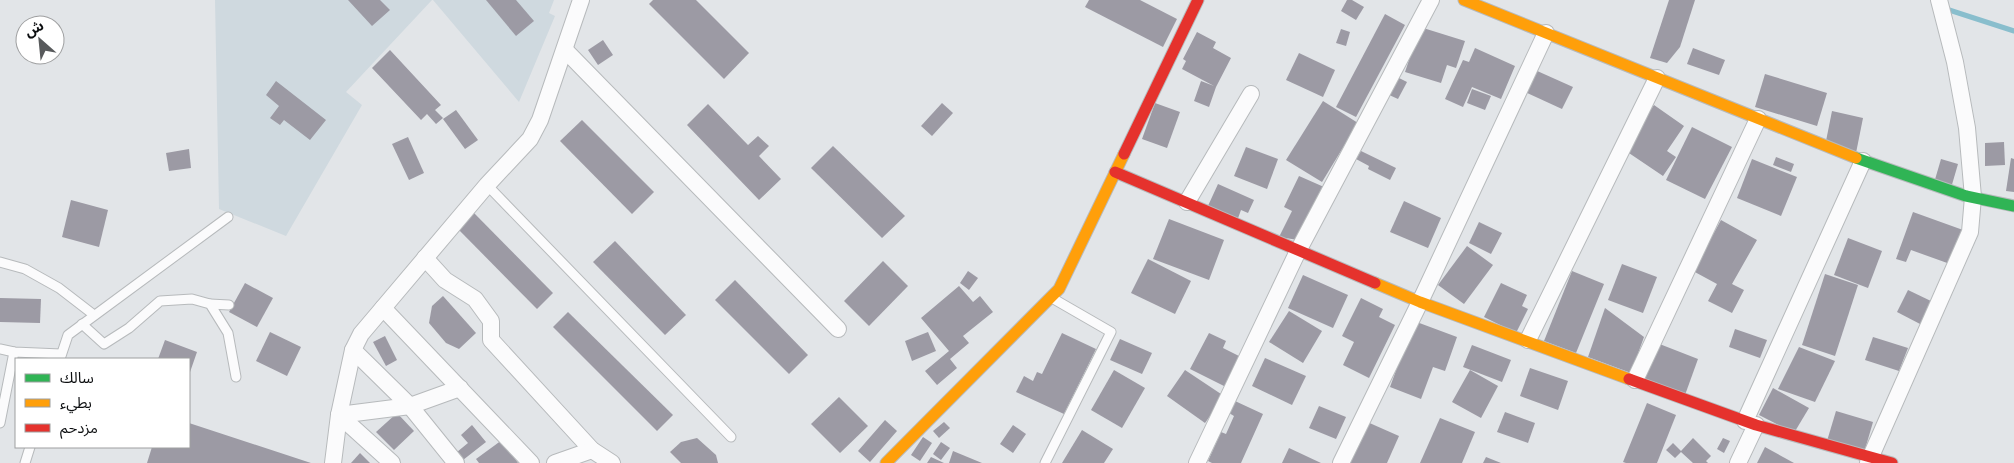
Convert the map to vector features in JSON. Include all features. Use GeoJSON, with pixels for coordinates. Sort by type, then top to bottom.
{"type":"FeatureCollection","features":[{"type":"Feature","properties":{"kind":"street"},"geometry":{"type":"LineString","coordinates":[[334,462],[339,415],[353,350],[361,334],[487,185],[530,139],[540,120],[581,0]]}},
{"type":"Feature","properties":{"kind":"street"},"geometry":{"type":"LineString","coordinates":[[886,463],[1059,289],[1198,0]]}},
{"type":"Feature","properties":{"kind":"street"},"geometry":{"type":"LineString","coordinates":[[1197,463],[1298,251],[1431,0]]}},
{"type":"Feature","properties":{"kind":"street"},"geometry":{"type":"LineString","coordinates":[[1464,0],[1863,161],[1973,197],[2014,206]]}},
{"type":"Feature","properties":{"kind":"street"},"geometry":{"type":"LineString","coordinates":[[1870,460],[1970,232],[1973,197],[1967,128],[1955,62],[1939,0]]}},
{"type":"Feature","properties":{"kind":"street"},"geometry":{"type":"LineString","coordinates":[[1341,463],[1420,302],[1546,33]]}},
{"type":"Feature","properties":{"kind":"street"},"geometry":{"type":"LineString","coordinates":[[565,50],[838,329]]}},
{"type":"Feature","properties":{"kind":"street"},"geometry":{"type":"LineString","coordinates":[[1528,340],[1657,78]]}},
{"type":"Feature","properties":{"kind":"street"},"geometry":{"type":"LineString","coordinates":[[1188,202],[1251,94]]}},
{"type":"Feature","properties":{"kind":"street"},"geometry":{"type":"LineString","coordinates":[[1635,380],[1758,119]]}},
{"type":"Feature","properties":{"kind":"street"},"geometry":{"type":"LineString","coordinates":[[1738,463],[1751,423],[1863,161]]}},
{"type":"Feature","properties":{"kind":"street"},"geometry":{"type":"LineString","coordinates":[[1115,172],[1420,302],[1751,423],[1870,460],[1892,463]]}},
{"type":"Feature","properties":{"kind":"street"},"geometry":{"type":"LineString","coordinates":[[425,258],[445,280],[475,298],[491,321],[491,340],[592,450],[612,463]]}},
{"type":"Feature","properties":{"kind":"street"},"geometry":{"type":"LineString","coordinates":[[383,308],[531,463]]}},
{"type":"Feature","properties":{"kind":"street"},"geometry":{"type":"LineString","coordinates":[[353,350],[410,406],[456,463]]}},
{"type":"Feature","properties":{"kind":"street"},"geometry":{"type":"LineString","coordinates":[[339,415],[410,406],[460,388]]}},
{"type":"Feature","properties":{"kind":"street"},"geometry":{"type":"LineString","coordinates":[[339,415],[392,463]]}},
{"type":"Feature","properties":{"kind":"street"},"geometry":{"type":"LineString","coordinates":[[555,463],[592,450]]}},
{"type":"Feature","properties":{"kind":"lane"},"geometry":{"type":"LineString","coordinates":[[487,185],[732,437]]}},
{"type":"Feature","properties":{"kind":"lane"},"geometry":{"type":"LineString","coordinates":[[0,349],[61,356],[68,335],[228,217]]}},
{"type":"Feature","properties":{"kind":"lane"},"geometry":{"type":"LineString","coordinates":[[0,262],[26,268],[60,288],[94,315]]}},
{"type":"Feature","properties":{"kind":"lane"},"geometry":{"type":"LineString","coordinates":[[1045,463],[1111,332],[1052,298]]}},
{"type":"Feature","properties":{"kind":"lane"},"geometry":{"type":"LineString","coordinates":[[82,324],[104,344],[128,328],[160,301],[192,299],[210,304],[229,305]]}},
{"type":"Feature","properties":{"kind":"lane"},"geometry":{"type":"LineString","coordinates":[[210,304],[228,334],[236,378]]}},
{"type":"Feature","properties":{"kind":"lane"},"geometry":{"type":"LineString","coordinates":[[0,423],[3,396],[14,352]]}},
{"type":"Feature","properties":{"kind":"lane"},"geometry":{"type":"LineString","coordinates":[[25,463],[30,448]]}},
{"type":"Feature","properties":{"kind":"shaded area"},"geometry":{"type":"Polygon","coordinates":[[[215,0],[432,0],[346,92],[362,105],[286,236],[219,209],[215,0]]]}},
{"type":"Feature","properties":{"kind":"shaded area"},"geometry":{"type":"Polygon","coordinates":[[[433,0],[554,0],[549,13],[555,16],[519,102],[433,0]]]}},
{"type":"Feature","properties":{"kind":"building"},"geometry":{"type":"Polygon","coordinates":[[[348,0],[380,0],[390,10],[372,26],[348,0]]]}},
{"type":"Feature","properties":{"kind":"building"},"geometry":{"type":"Polygon","coordinates":[[[486,0],[516,0],[534,21],[516,36],[486,0]]]}},
{"type":"Feature","properties":{"kind":"building"},"geometry":{"type":"Polygon","coordinates":[[[653,0],[696,0],[749,53],[724,79],[649,4],[653,0]]]}},
{"type":"Feature","properties":{"kind":"building"},"geometry":{"type":"Polygon","coordinates":[[[1089,0],[1140,0],[1177,19],[1163,47],[1085,7],[1089,0]]]}},
{"type":"Feature","properties":{"kind":"building"},"geometry":{"type":"Polygon","coordinates":[[[1347,0],[1352,0],[1364,7],[1356,20],[1341,11],[1347,0]]]}},
{"type":"Feature","properties":{"kind":"building"},"geometry":{"type":"Polygon","coordinates":[[[1669,0],[1695,0],[1680,47],[1667,63],[1650,58],[1669,0]]]}},
{"type":"Feature","properties":{"kind":"building"},"geometry":{"type":"Polygon","coordinates":[[[1385,14],[1405,25],[1356,117],[1336,107],[1385,14]]]}},
{"type":"Feature","properties":{"kind":"building"},"geometry":{"type":"Polygon","coordinates":[[[1420,27],[1465,41],[1456,68],[1447,65],[1441,83],[1405,72],[1420,27]]]}},
{"type":"Feature","properties":{"kind":"building"},"geometry":{"type":"Polygon","coordinates":[[[1341,29],[1350,32],[1346,46],[1336,43],[1341,29]]]}},
{"type":"Feature","properties":{"kind":"building"},"geometry":{"type":"Polygon","coordinates":[[[1197,32],[1216,42],[1213,48],[1231,58],[1216,87],[1209,107],[1194,101],[1201,81],[1214,86],[1182,69],[1186,61],[1183,59],[1197,32]]]}},
{"type":"Feature","properties":{"kind":"building"},"geometry":{"type":"Polygon","coordinates":[[[603,40],[613,55],[598,65],[588,50],[603,40]]]}},
{"type":"Feature","properties":{"kind":"building"},"geometry":{"type":"Polygon","coordinates":[[[1475,48],[1515,66],[1501,99],[1472,87],[1463,107],[1445,99],[1463,60],[1469,62],[1475,48]]]}},
{"type":"Feature","properties":{"kind":"building"},"geometry":{"type":"Polygon","coordinates":[[[1693,48],[1725,60],[1719,75],[1687,64],[1693,48]]]}},
{"type":"Feature","properties":{"kind":"building"},"geometry":{"type":"Polygon","coordinates":[[[390,50],[441,105],[435,110],[443,118],[436,124],[427,114],[421,120],[372,68],[390,50]]]}},
{"type":"Feature","properties":{"kind":"building"},"geometry":{"type":"Polygon","coordinates":[[[1299,53],[1335,70],[1323,97],[1286,80],[1299,53]]]}},
{"type":"Feature","properties":{"kind":"building"},"geometry":{"type":"Polygon","coordinates":[[[1535,70],[1573,87],[1562,109],[1525,92],[1535,70]]]}},
{"type":"Feature","properties":{"kind":"building"},"geometry":{"type":"Polygon","coordinates":[[[1765,74],[1827,93],[1817,126],[1755,107],[1765,74]]]}},
{"type":"Feature","properties":{"kind":"building"},"geometry":{"type":"Polygon","coordinates":[[[1397,77],[1407,82],[1398,99],[1387,94],[1397,77]]]}},
{"type":"Feature","properties":{"kind":"building"},"geometry":{"type":"Polygon","coordinates":[[[276,81],[326,120],[310,140],[284,120],[280,125],[270,118],[279,106],[266,95],[276,81]]]}},
{"type":"Feature","properties":{"kind":"building"},"geometry":{"type":"Polygon","coordinates":[[[1472,89],[1491,96],[1485,110],[1467,103],[1472,89]]]}},
{"type":"Feature","properties":{"kind":"building"},"geometry":{"type":"Polygon","coordinates":[[[1323,101],[1358,123],[1322,182],[1286,160],[1323,101]]]}},
{"type":"Feature","properties":{"kind":"building"},"geometry":{"type":"Polygon","coordinates":[[[942,103],[953,113],[932,136],[921,126],[942,103]]]}},
{"type":"Feature","properties":{"kind":"building"},"geometry":{"type":"Polygon","coordinates":[[[1155,103],[1180,112],[1167,148],[1142,139],[1155,103]]]}},
{"type":"Feature","properties":{"kind":"building"},"geometry":{"type":"Polygon","coordinates":[[[708,104],[748,145],[758,136],[769,146],[759,156],[781,179],[759,200],[687,125],[708,104]]]}},
{"type":"Feature","properties":{"kind":"building"},"geometry":{"type":"Polygon","coordinates":[[[1654,105],[1684,126],[1667,151],[1676,157],[1663,176],[1623,149],[1654,105]]]}},
{"type":"Feature","properties":{"kind":"building"},"geometry":{"type":"Polygon","coordinates":[[[456,110],[478,140],[465,149],[443,119],[456,110]]]}},
{"type":"Feature","properties":{"kind":"building"},"geometry":{"type":"Polygon","coordinates":[[[1832,111],[1863,118],[1856,153],[1825,146],[1832,111]]]}},
{"type":"Feature","properties":{"kind":"building"},"geometry":{"type":"Polygon","coordinates":[[[582,120],[654,192],[632,214],[560,141],[582,120]]]}},
{"type":"Feature","properties":{"kind":"building"},"geometry":{"type":"Polygon","coordinates":[[[1692,127],[1732,147],[1705,199],[1666,180],[1692,127]]]}},
{"type":"Feature","properties":{"kind":"building"},"geometry":{"type":"Polygon","coordinates":[[[408,137],[424,173],[409,180],[392,144],[408,137]]]}},
{"type":"Feature","properties":{"kind":"building"},"geometry":{"type":"Polygon","coordinates":[[[2004,142],[2005,165],[1985,166],[1985,143],[2004,142]]]}},
{"type":"Feature","properties":{"kind":"building"},"geometry":{"type":"Polygon","coordinates":[[[833,146],[905,216],[882,238],[811,168],[833,146]]]}},
{"type":"Feature","properties":{"kind":"building"},"geometry":{"type":"Polygon","coordinates":[[[1246,147],[1278,159],[1267,189],[1234,176],[1246,147]]]}},
{"type":"Feature","properties":{"kind":"building"},"geometry":{"type":"Polygon","coordinates":[[[189,149],[191,168],[169,171],[166,153],[189,149]]]}},
{"type":"Feature","properties":{"kind":"building"},"geometry":{"type":"Polygon","coordinates":[[[1361,151],[1396,168],[1390,180],[1368,169],[1369,166],[1356,159],[1361,151]]]}},
{"type":"Feature","properties":{"kind":"building"},"geometry":{"type":"Polygon","coordinates":[[[1776,157],[1794,164],[1791,172],[1773,165],[1776,157]]]}},
{"type":"Feature","properties":{"kind":"building"},"geometry":{"type":"Polygon","coordinates":[[[2011,158],[2014,159],[2014,192],[2006,191],[2011,158]]]}},
{"type":"Feature","properties":{"kind":"building"},"geometry":{"type":"Polygon","coordinates":[[[1752,159],[1797,177],[1781,216],[1737,198],[1752,159]]]}},
{"type":"Feature","properties":{"kind":"building"},"geometry":{"type":"Polygon","coordinates":[[[1941,159],[1958,164],[1951,188],[1934,183],[1941,159]]]}},
{"type":"Feature","properties":{"kind":"building"},"geometry":{"type":"Polygon","coordinates":[[[1299,176],[1324,187],[1298,240],[1279,237],[1292,211],[1284,207],[1299,176]]]}},
{"type":"Feature","properties":{"kind":"building"},"geometry":{"type":"Polygon","coordinates":[[[1218,184],[1254,200],[1248,213],[1241,210],[1237,221],[1207,208],[1218,184]]]}},
{"type":"Feature","properties":{"kind":"building"},"geometry":{"type":"Polygon","coordinates":[[[71,200],[108,210],[99,247],[62,237],[71,200]]]}},
{"type":"Feature","properties":{"kind":"building"},"geometry":{"type":"Polygon","coordinates":[[[1404,201],[1441,218],[1428,248],[1390,232],[1404,201]]]}},
{"type":"Feature","properties":{"kind":"building"},"geometry":{"type":"Polygon","coordinates":[[[1913,212],[1963,230],[1950,264],[1911,250],[1906,262],[1896,259],[1913,212]]]}},
{"type":"Feature","properties":{"kind":"building"},"geometry":{"type":"Polygon","coordinates":[[[474,213],[553,293],[537,309],[458,229],[474,213]]]}},
{"type":"Feature","properties":{"kind":"building"},"geometry":{"type":"Polygon","coordinates":[[[1169,219],[1224,240],[1209,280],[1153,259],[1169,219]]]}},
{"type":"Feature","properties":{"kind":"building"},"geometry":{"type":"Polygon","coordinates":[[[1721,220],[1757,240],[1732,284],[1744,290],[1732,313],[1708,301],[1717,284],[1693,271],[1721,220]]]}},
{"type":"Feature","properties":{"kind":"building"},"geometry":{"type":"Polygon","coordinates":[[[1479,222],[1502,233],[1491,254],[1469,243],[1479,222]]]}},
{"type":"Feature","properties":{"kind":"building"},"geometry":{"type":"Polygon","coordinates":[[[1848,238],[1882,251],[1868,288],[1834,275],[1848,238]]]}},
{"type":"Feature","properties":{"kind":"building"},"geometry":{"type":"Polygon","coordinates":[[[615,241],[686,315],[665,335],[593,262],[615,241]]]}},
{"type":"Feature","properties":{"kind":"building"},"geometry":{"type":"Polygon","coordinates":[[[1467,246],[1493,265],[1464,304],[1438,285],[1467,246]]]}},
{"type":"Feature","properties":{"kind":"building"},"geometry":{"type":"Polygon","coordinates":[[[1148,259],[1191,281],[1175,314],[1131,293],[1148,259]]]}},
{"type":"Feature","properties":{"kind":"building"},"geometry":{"type":"Polygon","coordinates":[[[883,261],[908,286],[869,326],[844,301],[883,261]]]}},
{"type":"Feature","properties":{"kind":"building"},"geometry":{"type":"Polygon","coordinates":[[[1622,264],[1657,277],[1643,313],[1608,300],[1622,264]]]}},
{"type":"Feature","properties":{"kind":"building"},"geometry":{"type":"Polygon","coordinates":[[[968,271],[978,278],[969,290],[960,283],[968,271]]]}},
{"type":"Feature","properties":{"kind":"building"},"geometry":{"type":"Polygon","coordinates":[[[1572,271],[1604,284],[1576,353],[1544,341],[1572,271]]]}},
{"type":"Feature","properties":{"kind":"building"},"geometry":{"type":"Polygon","coordinates":[[[1825,274],[1858,285],[1835,356],[1802,345],[1825,274]]]}},
{"type":"Feature","properties":{"kind":"building"},"geometry":{"type":"Polygon","coordinates":[[[1303,275],[1348,295],[1333,328],[1288,308],[1303,275]]]}},
{"type":"Feature","properties":{"kind":"building"},"geometry":{"type":"Polygon","coordinates":[[[735,280],[808,355],[789,374],[715,300],[735,280]]]}},
{"type":"Feature","properties":{"kind":"building"},"geometry":{"type":"Polygon","coordinates":[[[245,283],[273,298],[257,327],[229,312],[245,283]]]}},
{"type":"Feature","properties":{"kind":"building"},"geometry":{"type":"Polygon","coordinates":[[[1501,283],[1527,295],[1522,306],[1528,309],[1516,333],[1484,317],[1501,283]]]}},
{"type":"Feature","properties":{"kind":"building"},"geometry":{"type":"Polygon","coordinates":[[[959,286],[973,302],[980,296],[993,312],[963,336],[969,343],[950,359],[957,368],[937,385],[925,371],[949,351],[921,318],[959,286]]]}},
{"type":"Feature","properties":{"kind":"building"},"geometry":{"type":"Polygon","coordinates":[[[1908,290],[1933,302],[1922,325],[1897,312],[1908,290]]]}},
{"type":"Feature","properties":{"kind":"building"},"geometry":{"type":"Polygon","coordinates":[[[443,296],[476,333],[459,349],[446,343],[429,323],[432,306],[443,296]]]}},
{"type":"Feature","properties":{"kind":"building"},"geometry":{"type":"Polygon","coordinates":[[[0,298],[41,299],[40,323],[0,322],[0,298]]]}},
{"type":"Feature","properties":{"kind":"building"},"geometry":{"type":"Polygon","coordinates":[[[1361,298],[1383,309],[1379,317],[1395,325],[1369,378],[1343,365],[1354,342],[1342,336],[1361,298]]]}},
{"type":"Feature","properties":{"kind":"building"},"geometry":{"type":"Polygon","coordinates":[[[1605,308],[1644,337],[1631,373],[1588,357],[1605,308]]]}},
{"type":"Feature","properties":{"kind":"building"},"geometry":{"type":"Polygon","coordinates":[[[1289,311],[1322,331],[1303,363],[1269,342],[1289,311]]]}},
{"type":"Feature","properties":{"kind":"building"},"geometry":{"type":"Polygon","coordinates":[[[568,312],[673,415],[657,431],[553,327],[568,312]]]}},
{"type":"Feature","properties":{"kind":"building"},"geometry":{"type":"Polygon","coordinates":[[[1414,321],[1457,337],[1445,371],[1433,367],[1421,399],[1390,387],[1414,321]]]}},
{"type":"Feature","properties":{"kind":"building"},"geometry":{"type":"Polygon","coordinates":[[[1735,329],[1767,340],[1760,358],[1729,347],[1735,329]]]}},
{"type":"Feature","properties":{"kind":"building"},"geometry":{"type":"Polygon","coordinates":[[[270,332],[301,347],[287,376],[256,361],[270,332]]]}},
{"type":"Feature","properties":{"kind":"building"},"geometry":{"type":"Polygon","coordinates":[[[928,332],[936,351],[912,361],[905,341],[928,332]]]}},
{"type":"Feature","properties":{"kind":"building"},"geometry":{"type":"Polygon","coordinates":[[[1062,333],[1096,349],[1064,414],[1016,392],[1024,376],[1033,381],[1037,372],[1042,374],[1062,333]]]}},
{"type":"Feature","properties":{"kind":"building"},"geometry":{"type":"Polygon","coordinates":[[[1209,333],[1226,341],[1223,348],[1241,357],[1226,387],[1190,369],[1209,333]]]}},
{"type":"Feature","properties":{"kind":"building"},"geometry":{"type":"Polygon","coordinates":[[[385,336],[397,360],[386,366],[373,342],[385,336]]]}},
{"type":"Feature","properties":{"kind":"building"},"geometry":{"type":"Polygon","coordinates":[[[1873,337],[1908,348],[1899,371],[1865,360],[1873,337]]]}},
{"type":"Feature","properties":{"kind":"building"},"geometry":{"type":"Polygon","coordinates":[[[1120,339],[1152,353],[1142,374],[1110,360],[1120,339]]]}},
{"type":"Feature","properties":{"kind":"building"},"geometry":{"type":"Polygon","coordinates":[[[165,340],[197,352],[190,372],[190,358],[158,358],[165,340]]]}},
{"type":"Feature","properties":{"kind":"building"},"geometry":{"type":"Polygon","coordinates":[[[1657,343],[1698,359],[1685,395],[1644,381],[1657,343]]]}},
{"type":"Feature","properties":{"kind":"building"},"geometry":{"type":"Polygon","coordinates":[[[1472,345],[1511,360],[1502,382],[1463,367],[1472,345]]]}},
{"type":"Feature","properties":{"kind":"building"},"geometry":{"type":"Polygon","coordinates":[[[1799,347],[1835,361],[1815,402],[1778,389],[1799,347]]]}},
{"type":"Feature","properties":{"kind":"building"},"geometry":{"type":"Polygon","coordinates":[[[1265,358],[1306,376],[1292,405],[1252,386],[1265,358]]]}},
{"type":"Feature","properties":{"kind":"building"},"geometry":{"type":"Polygon","coordinates":[[[1530,368],[1568,381],[1558,410],[1520,396],[1530,368]]]}},
{"type":"Feature","properties":{"kind":"building"},"geometry":{"type":"Polygon","coordinates":[[[1114,370],[1145,388],[1122,428],[1091,410],[1114,370]]]}},
{"type":"Feature","properties":{"kind":"building"},"geometry":{"type":"Polygon","coordinates":[[[1185,370],[1224,396],[1205,423],[1167,396],[1185,370]]]}},
{"type":"Feature","properties":{"kind":"building"},"geometry":{"type":"Polygon","coordinates":[[[1470,370],[1498,386],[1481,418],[1452,402],[1470,370]]]}},
{"type":"Feature","properties":{"kind":"building"},"geometry":{"type":"Polygon","coordinates":[[[1773,388],[1809,408],[1794,433],[1759,415],[1773,388]]]}},
{"type":"Feature","properties":{"kind":"building"},"geometry":{"type":"Polygon","coordinates":[[[839,397],[868,426],[840,453],[811,424],[839,397]]]}},
{"type":"Feature","properties":{"kind":"building"},"geometry":{"type":"Polygon","coordinates":[[[1235,401],[1263,414],[1241,463],[1212,463],[1208,461],[1221,432],[1226,434],[1234,416],[1229,413],[1235,401]]]}},
{"type":"Feature","properties":{"kind":"building"},"geometry":{"type":"Polygon","coordinates":[[[1647,403],[1676,415],[1657,463],[1623,462],[1647,403]]]}},
{"type":"Feature","properties":{"kind":"building"},"geometry":{"type":"Polygon","coordinates":[[[1319,406],[1346,417],[1336,439],[1309,428],[1319,406]]]}},
{"type":"Feature","properties":{"kind":"building"},"geometry":{"type":"Polygon","coordinates":[[[1836,411],[1873,422],[1864,453],[1827,441],[1836,411]]]}},
{"type":"Feature","properties":{"kind":"building"},"geometry":{"type":"Polygon","coordinates":[[[1505,412],[1535,423],[1528,443],[1497,432],[1505,412]]]}},
{"type":"Feature","properties":{"kind":"building"},"geometry":{"type":"Polygon","coordinates":[[[397,413],[414,431],[394,450],[376,432],[397,413]]]}},
{"type":"Feature","properties":{"kind":"building"},"geometry":{"type":"Polygon","coordinates":[[[1440,418],[1475,432],[1462,463],[1420,463],[1440,418]]]}},
{"type":"Feature","properties":{"kind":"building"},"geometry":{"type":"Polygon","coordinates":[[[885,420],[897,431],[870,462],[858,451],[885,420]]]}},
{"type":"Feature","properties":{"kind":"building"},"geometry":{"type":"Polygon","coordinates":[[[1365,421],[1399,436],[1387,463],[1346,463],[1365,421]]]}},
{"type":"Feature","properties":{"kind":"building"},"geometry":{"type":"Polygon","coordinates":[[[944,422],[950,428],[939,438],[933,431],[944,422]]]}},
{"type":"Feature","properties":{"kind":"building"},"geometry":{"type":"Polygon","coordinates":[[[190,423],[311,463],[147,463],[152,448],[190,448],[190,423]]]}},
{"type":"Feature","properties":{"kind":"building"},"geometry":{"type":"Polygon","coordinates":[[[472,425],[486,442],[463,460],[457,452],[468,443],[461,435],[472,425]]]}},
{"type":"Feature","properties":{"kind":"building"},"geometry":{"type":"Polygon","coordinates":[[[1013,425],[1026,434],[1013,453],[1000,444],[1013,425]]]}},
{"type":"Feature","properties":{"kind":"building"},"geometry":{"type":"Polygon","coordinates":[[[1082,430],[1113,449],[1104,463],[1062,463],[1082,430]]]}},
{"type":"Feature","properties":{"kind":"building"},"geometry":{"type":"Polygon","coordinates":[[[923,437],[932,443],[920,461],[911,455],[923,437]]]}},
{"type":"Feature","properties":{"kind":"building"},"geometry":{"type":"Polygon","coordinates":[[[697,438],[716,455],[718,463],[681,463],[670,452],[681,442],[697,438]]]}},
{"type":"Feature","properties":{"kind":"building"},"geometry":{"type":"Polygon","coordinates":[[[1693,438],[1711,456],[1706,461],[1708,463],[1693,463],[1681,452],[1675,458],[1666,450],[1673,443],[1681,451],[1693,438]]]}},
{"type":"Feature","properties":{"kind":"building"},"geometry":{"type":"Polygon","coordinates":[[[1723,438],[1730,441],[1724,453],[1717,449],[1723,438]]]}},
{"type":"Feature","properties":{"kind":"building"},"geometry":{"type":"Polygon","coordinates":[[[502,440],[518,463],[479,463],[476,459],[502,440]]]}},
{"type":"Feature","properties":{"kind":"building"},"geometry":{"type":"Polygon","coordinates":[[[941,442],[950,448],[941,460],[933,454],[941,442]]]}},
{"type":"Feature","properties":{"kind":"building"},"geometry":{"type":"Polygon","coordinates":[[[1765,447],[1794,463],[1757,463],[1765,447]]]}},
{"type":"Feature","properties":{"kind":"building"},"geometry":{"type":"Polygon","coordinates":[[[1289,448],[1321,463],[1282,463],[1289,448]]]}},
{"type":"Feature","properties":{"kind":"building"},"geometry":{"type":"Polygon","coordinates":[[[953,451],[982,463],[949,463],[953,451]]]}},
{"type":"Feature","properties":{"kind":"building"},"geometry":{"type":"Polygon","coordinates":[[[360,453],[370,463],[351,463],[360,453]]]}},
{"type":"Feature","properties":{"kind":"building"},"geometry":{"type":"Polygon","coordinates":[[[931,457],[944,463],[927,463],[931,457]]]}},
{"type":"Feature","properties":{"kind":"building"},"geometry":{"type":"Polygon","coordinates":[[[1486,457],[1501,463],[1483,463],[1486,457]]]}},
{"type":"Feature","properties":{"kind":"waterway"},"geometry":{"type":"LineString","coordinates":[[1943,8],[2014,31]]}},
{"type":"Feature","properties":{"kind":"traffic: fast"},"geometry":{"type":"LineString","coordinates":[[1856,158],[1966,196],[2014,206]]}},
{"type":"Feature","properties":{"kind":"traffic: slow"},"geometry":{"type":"LineString","coordinates":[[1464,0],[1856,158]]}},
{"type":"Feature","properties":{"kind":"traffic: slow"},"geometry":{"type":"LineString","coordinates":[[886,463],[1059,289],[1124,154]]}},
{"type":"Feature","properties":{"kind":"traffic: slow"},"geometry":{"type":"LineString","coordinates":[[1375,283],[1420,302],[1629,379]]}},
{"type":"Feature","properties":{"kind":"traffic: jam"},"geometry":{"type":"LineString","coordinates":[[1124,154],[1198,0]]}},
{"type":"Feature","properties":{"kind":"traffic: jam"},"geometry":{"type":"LineString","coordinates":[[1115,172],[1375,283]]}},
{"type":"Feature","properties":{"kind":"traffic: jam"},"geometry":{"type":"LineString","coordinates":[[1629,379],[1756,425],[1892,463]]}}]}
